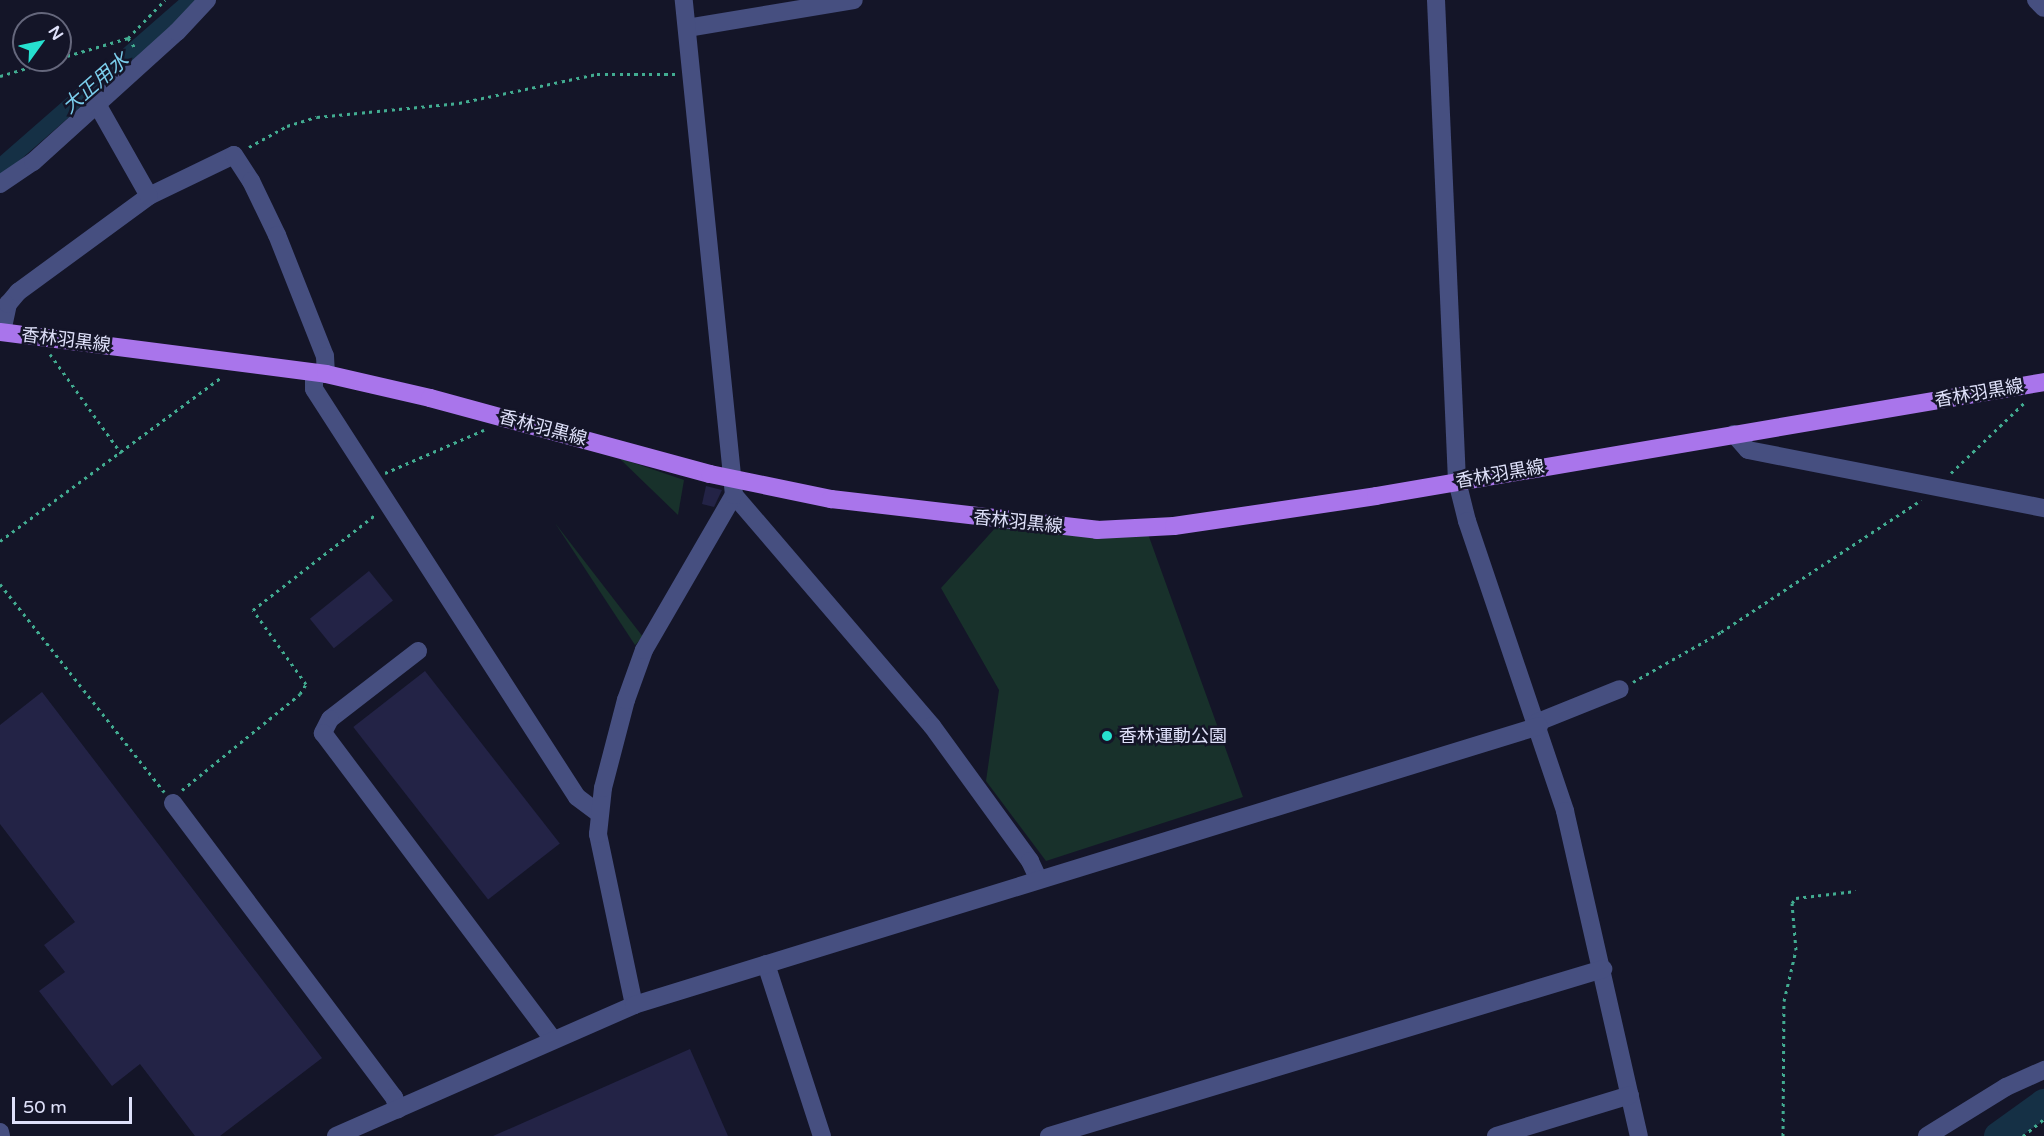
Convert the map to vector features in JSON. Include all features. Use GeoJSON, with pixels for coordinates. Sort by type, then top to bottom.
{"type":"FeatureCollection","features":[{"type":"Feature","properties":{"kind":"main road","name":"香林羽黒線"},"geometry":{"type":"LineString","coordinates":[[1,332],[228,360],[320,374],[495,415],[734,487],[1097,530],[1174,526],[1457,481],[2042,382]]}},
{"type":"Feature","properties":{"kind":"street"},"geometry":{"type":"LineString","coordinates":[[0,184],[33,162],[207,0]]}},
{"type":"Feature","properties":{"kind":"street"},"geometry":{"type":"LineString","coordinates":[[684,0],[734,487],[932,726],[1030,861],[1038,878]]}},
{"type":"Feature","properties":{"kind":"street"},"geometry":{"type":"LineString","coordinates":[[687,28],[854,0]]}},
{"type":"Feature","properties":{"kind":"street"},"geometry":{"type":"LineString","coordinates":[[1436,0],[1457,481],[1467,521],[1539,724],[1565,810],[1603,969],[1639,1136]]}},
{"type":"Feature","properties":{"kind":"street"},"geometry":{"type":"LineString","coordinates":[[2036,0],[2044,8]]}},
{"type":"Feature","properties":{"kind":"street"},"geometry":{"type":"LineString","coordinates":[[97,104],[146,184],[149,196]]}},
{"type":"Feature","properties":{"kind":"street"},"geometry":{"type":"LineString","coordinates":[[1,332],[8,304],[18,292],[149,196],[234,156],[251,181],[277,236],[325,356],[314,389],[577,797],[598,813]]}},
{"type":"Feature","properties":{"kind":"street"},"geometry":{"type":"LineString","coordinates":[[1734,434],[1748,450],[2044,508]]}},
{"type":"Feature","properties":{"kind":"street"},"geometry":{"type":"LineString","coordinates":[[634,1005],[598,834],[598,813],[611,753],[638,665],[734,487]]}},
{"type":"Feature","properties":{"kind":"street"},"geometry":{"type":"LineString","coordinates":[[418,651],[330,719],[323,733],[553,1038]]}},
{"type":"Feature","properties":{"kind":"street"},"geometry":{"type":"LineString","coordinates":[[336,1136],[553,1038],[634,1005],[1539,724],[1620,689]]}},
{"type":"Feature","properties":{"kind":"street"},"geometry":{"type":"LineString","coordinates":[[172,803],[394,1097],[398,1109]]}},
{"type":"Feature","properties":{"kind":"street"},"geometry":{"type":"LineString","coordinates":[[766,964],[822,1136]]}},
{"type":"Feature","properties":{"kind":"street"},"geometry":{"type":"LineString","coordinates":[[1048,1136],[1603,969]]}},
{"type":"Feature","properties":{"kind":"street"},"geometry":{"type":"LineString","coordinates":[[1927,1136],[2006,1087],[2044,1070]]}},
{"type":"Feature","properties":{"kind":"street"},"geometry":{"type":"LineString","coordinates":[[1496,1136],[1630,1095]]}},
{"type":"Feature","properties":{"kind":"path"},"geometry":{"type":"LineString","coordinates":[[72,55],[128,39],[165,0]]}},
{"type":"Feature","properties":{"kind":"path"},"geometry":{"type":"LineString","coordinates":[[234,156],[286,126],[317,117],[449,104],[597,75],[687,75]]}},
{"type":"Feature","properties":{"kind":"path"},"geometry":{"type":"LineString","coordinates":[[51,338],[50,355],[121,453]]}},
{"type":"Feature","properties":{"kind":"path"},"geometry":{"type":"LineString","coordinates":[[0,541],[221,379],[228,360]]}},
{"type":"Feature","properties":{"kind":"path"},"geometry":{"type":"LineString","coordinates":[[1620,689],[1721,632],[1913,507],[2026,401],[2042,382]]}},
{"type":"Feature","properties":{"kind":"path"},"geometry":{"type":"LineString","coordinates":[[374,480],[389,470],[486,430],[495,415]]}},
{"type":"Feature","properties":{"kind":"path"},"geometry":{"type":"LineString","coordinates":[[172,803],[175,795],[300,694],[306,684],[253,610],[389,504]]}},
{"type":"Feature","properties":{"kind":"path"},"geometry":{"type":"LineString","coordinates":[[0,584],[172,803]]}},
{"type":"Feature","properties":{"kind":"path"},"geometry":{"type":"LineString","coordinates":[[1783,1136],[1784,1001],[1796,950],[1792,903],[1796,898],[1856,891]]}},
{"type":"Feature","properties":{"kind":"path"},"geometry":{"type":"LineString","coordinates":[[2023,1136],[2044,1119]]}},
{"type":"Feature","properties":{"kind":"green space"},"geometry":{"type":"Polygon","coordinates":[[[619,458],[684,480],[678,515],[619,458]]]}},
{"type":"Feature","properties":{"kind":"green space"},"geometry":{"type":"Polygon","coordinates":[[[555,523],[643,637],[635,645],[555,523]]]}},
{"type":"Feature","properties":{"kind":"green space","name":"香林運動公園"},"geometry":{"type":"Polygon","coordinates":[[[997,526],[1148,534],[1243,797],[1046,861],[986,781],[999,690],[941,588],[997,526]]]}},
{"type":"Feature","properties":{"kind":"building"},"geometry":{"type":"Polygon","coordinates":[[[706,486],[722,490],[714,507],[702,504],[706,486]]]}},
{"type":"Feature","properties":{"kind":"building"},"geometry":{"type":"Polygon","coordinates":[[[369,571],[393,601],[334,648],[310,619],[369,571]]]}},
{"type":"Feature","properties":{"kind":"building"},"geometry":{"type":"Polygon","coordinates":[[[425,671],[560,844],[488,900],[353,727],[425,671]]]}},
{"type":"Feature","properties":{"kind":"building"},"geometry":{"type":"Polygon","coordinates":[[[42,692],[322,1058],[220,1136],[195,1136],[140,1064],[112,1086],[39,991],[65,972],[44,945],[75,922],[0,824],[0,725],[42,692]]]}},
{"type":"Feature","properties":{"kind":"building"},"geometry":{"type":"Polygon","coordinates":[[[690,1049],[728,1136],[493,1136],[690,1049]]]}},
{"type":"Feature","properties":{"kind":"waterway","name":"大正用水"},"geometry":{"type":"LineString","coordinates":[[0,167],[191,0]]}},
{"type":"Feature","properties":{"kind":"waterway"},"geometry":{"type":"LineString","coordinates":[[1998,1136],[2044,1103]]}},
{"type":"Feature","properties":{"kind":"place","name":"香林運動公園"},"geometry":{"type":"Point","coordinates":[1107,736]}}]}
